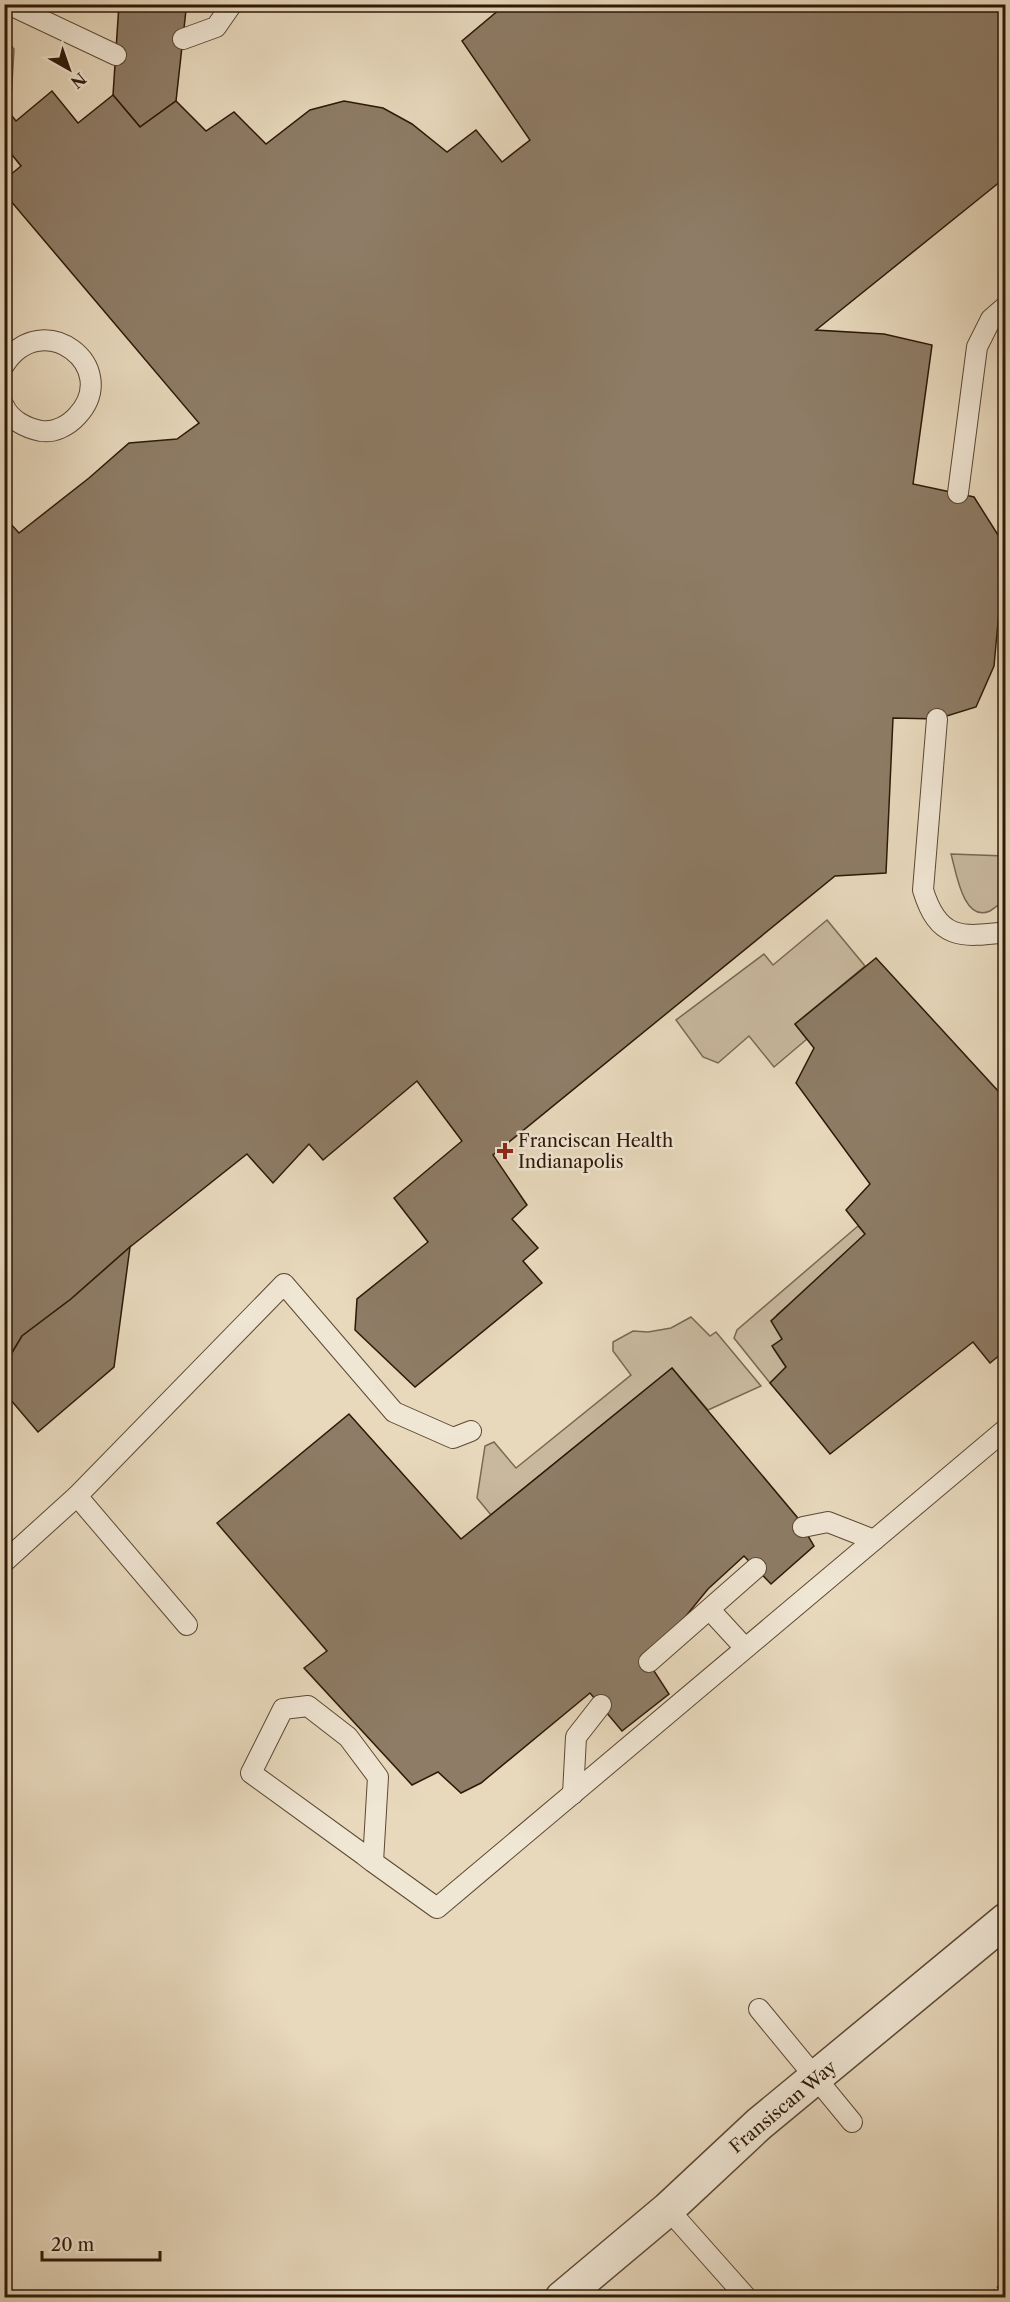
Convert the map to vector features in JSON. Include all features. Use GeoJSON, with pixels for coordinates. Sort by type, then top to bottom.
{"type":"FeatureCollection","features":[{"type":"Feature","properties":{"kind":"street","name":"Fransiscan Way"},"geometry":{"type":"LineString","coordinates":[[562,2298],[668,2209],[759,2124],[1005,1920]]}},
{"type":"Feature","properties":{"kind":"lane"},"geometry":{"type":"LineString","coordinates":[[8,4],[116,55]]}},
{"type":"Feature","properties":{"kind":"lane"},"geometry":{"type":"LineString","coordinates":[[183,39],[216,27],[232,4]]}},
{"type":"Feature","properties":{"kind":"lane"},"geometry":{"type":"LineString","coordinates":[[958,493],[977,347],[991,319],[1005,306]]}},
{"type":"Feature","properties":{"kind":"lane"},"geometry":{"type":"LineString","coordinates":[[4,406],[17,422],[30,429],[45,431],[60,429],[73,421],[83,410],[90,396],[91,381],[79,354],[66,345],[37,340],[7,356]]}},
{"type":"Feature","properties":{"kind":"lane"},"geometry":{"type":"LineString","coordinates":[[937,719],[923,890],[930,912],[941,925],[958,934],[980,935],[1005,932]]}},
{"type":"Feature","properties":{"kind":"lane"},"geometry":{"type":"LineString","coordinates":[[4,1562],[77,1496],[284,1284],[394,1412],[453,1438],[471,1431]]}},
{"type":"Feature","properties":{"kind":"lane"},"geometry":{"type":"LineString","coordinates":[[373,1862],[378,1777],[348,1737],[308,1706],[283,1709],[251,1773],[373,1862],[437,1908],[1005,1429]]}},
{"type":"Feature","properties":{"kind":"lane"},"geometry":{"type":"LineString","coordinates":[[77,1496],[187,1625]]}},
{"type":"Feature","properties":{"kind":"lane"},"geometry":{"type":"LineString","coordinates":[[803,1527],[828,1522],[874,1540]]}},
{"type":"Feature","properties":{"kind":"lane"},"geometry":{"type":"LineString","coordinates":[[649,1662],[756,1568]]}},
{"type":"Feature","properties":{"kind":"lane"},"geometry":{"type":"LineString","coordinates":[[710,1610],[745,1648]]}},
{"type":"Feature","properties":{"kind":"lane"},"geometry":{"type":"LineString","coordinates":[[573,1794],[576,1737],[601,1706]]}},
{"type":"Feature","properties":{"kind":"lane"},"geometry":{"type":"LineString","coordinates":[[759,2009],[852,2122]]}},
{"type":"Feature","properties":{"kind":"lane"},"geometry":{"type":"LineString","coordinates":[[668,2209],[747,2298]]}},
{"type":"Feature","properties":{"kind":"path"},"geometry":{"type":"LineString","coordinates":[[986,2298],[1005,2282]]}},
{"type":"Feature","properties":{"kind":"shaded area"},"geometry":{"type":"Polygon","coordinates":[[[4,38],[14,49],[11,100],[5,96],[4,38]]]}},
{"type":"Feature","properties":{"kind":"shaded area"},"geometry":{"type":"Polygon","coordinates":[[[951,854],[1005,856],[1005,899],[990,911],[981,913],[973,910],[967,903],[958,883],[951,854]]]}},
{"type":"Feature","properties":{"kind":"shaded area"},"geometry":{"type":"Polygon","coordinates":[[[827,920],[865,966],[795,1024],[807,1039],[774,1067],[749,1036],[718,1063],[703,1057],[676,1020],[764,954],[773,965],[827,920]]]}},
{"type":"Feature","properties":{"kind":"shaded area"},"geometry":{"type":"Polygon","coordinates":[[[858,1226],[868,1237],[777,1315],[789,1333],[774,1349],[786,1367],[770,1383],[734,1338],[737,1330],[858,1226]]]}},
{"type":"Feature","properties":{"kind":"shaded area"},"geometry":{"type":"Polygon","coordinates":[[[691,1317],[710,1336],[716,1332],[761,1386],[708,1410],[672,1368],[491,1515],[477,1498],[485,1446],[494,1442],[516,1468],[631,1375],[613,1351],[613,1342],[633,1331],[648,1332],[671,1328],[691,1317]]]}},
{"type":"Feature","properties":{"kind":"building"},"geometry":{"type":"Polygon","coordinates":[[[119,4],[186,10],[176,101],[140,127],[113,95],[119,4]]]}},
{"type":"Feature","properties":{"kind":"building","name":"Franciscan Health Indianapolis"},"geometry":{"type":"Polygon","coordinates":[[[506,4],[1006,4],[1006,177],[816,330],[884,334],[932,345],[913,484],[974,497],[1005,546],[994,666],[976,707],[937,719],[893,718],[886,873],[835,876],[493,1155],[527,1205],[512,1219],[538,1248],[523,1261],[542,1283],[415,1387],[355,1330],[357,1299],[428,1242],[394,1198],[462,1141],[417,1081],[323,1160],[309,1144],[273,1183],[247,1154],[130,1247],[71,1299],[22,1336],[4,1366],[4,526],[9,522],[19,533],[129,443],[177,439],[199,423],[4,193],[4,180],[21,166],[4,145],[4,106],[16,121],[52,91],[78,123],[113,95],[140,127],[176,101],[206,131],[234,112],[266,144],[310,110],[344,101],[383,108],[412,124],[447,152],[476,130],[502,162],[530,140],[462,41],[506,4]]]}},
{"type":"Feature","properties":{"kind":"building"},"geometry":{"type":"Polygon","coordinates":[[[876,958],[1000,1093],[1006,1090],[1006,1350],[990,1363],[973,1342],[830,1454],[770,1383],[786,1367],[772,1346],[782,1339],[771,1321],[865,1234],[846,1210],[870,1184],[796,1083],[814,1048],[795,1024],[876,958]]]}},
{"type":"Feature","properties":{"kind":"building"},"geometry":{"type":"Polygon","coordinates":[[[130,1247],[114,1367],[38,1432],[4,1392],[4,1366],[22,1336],[71,1299],[130,1247]]]}},
{"type":"Feature","properties":{"kind":"building"},"geometry":{"type":"Polygon","coordinates":[[[672,1368],[797,1517],[814,1546],[771,1584],[744,1556],[708,1589],[681,1622],[643,1654],[669,1694],[622,1731],[590,1693],[481,1783],[461,1793],[438,1772],[412,1785],[304,1668],[327,1651],[217,1523],[349,1414],[461,1539],[672,1368]]]}},
{"type":"Feature","properties":{"kind":"place","name":"Franciscan Health Indianapolis"},"geometry":{"type":"Point","coordinates":[505,1151]}}]}
